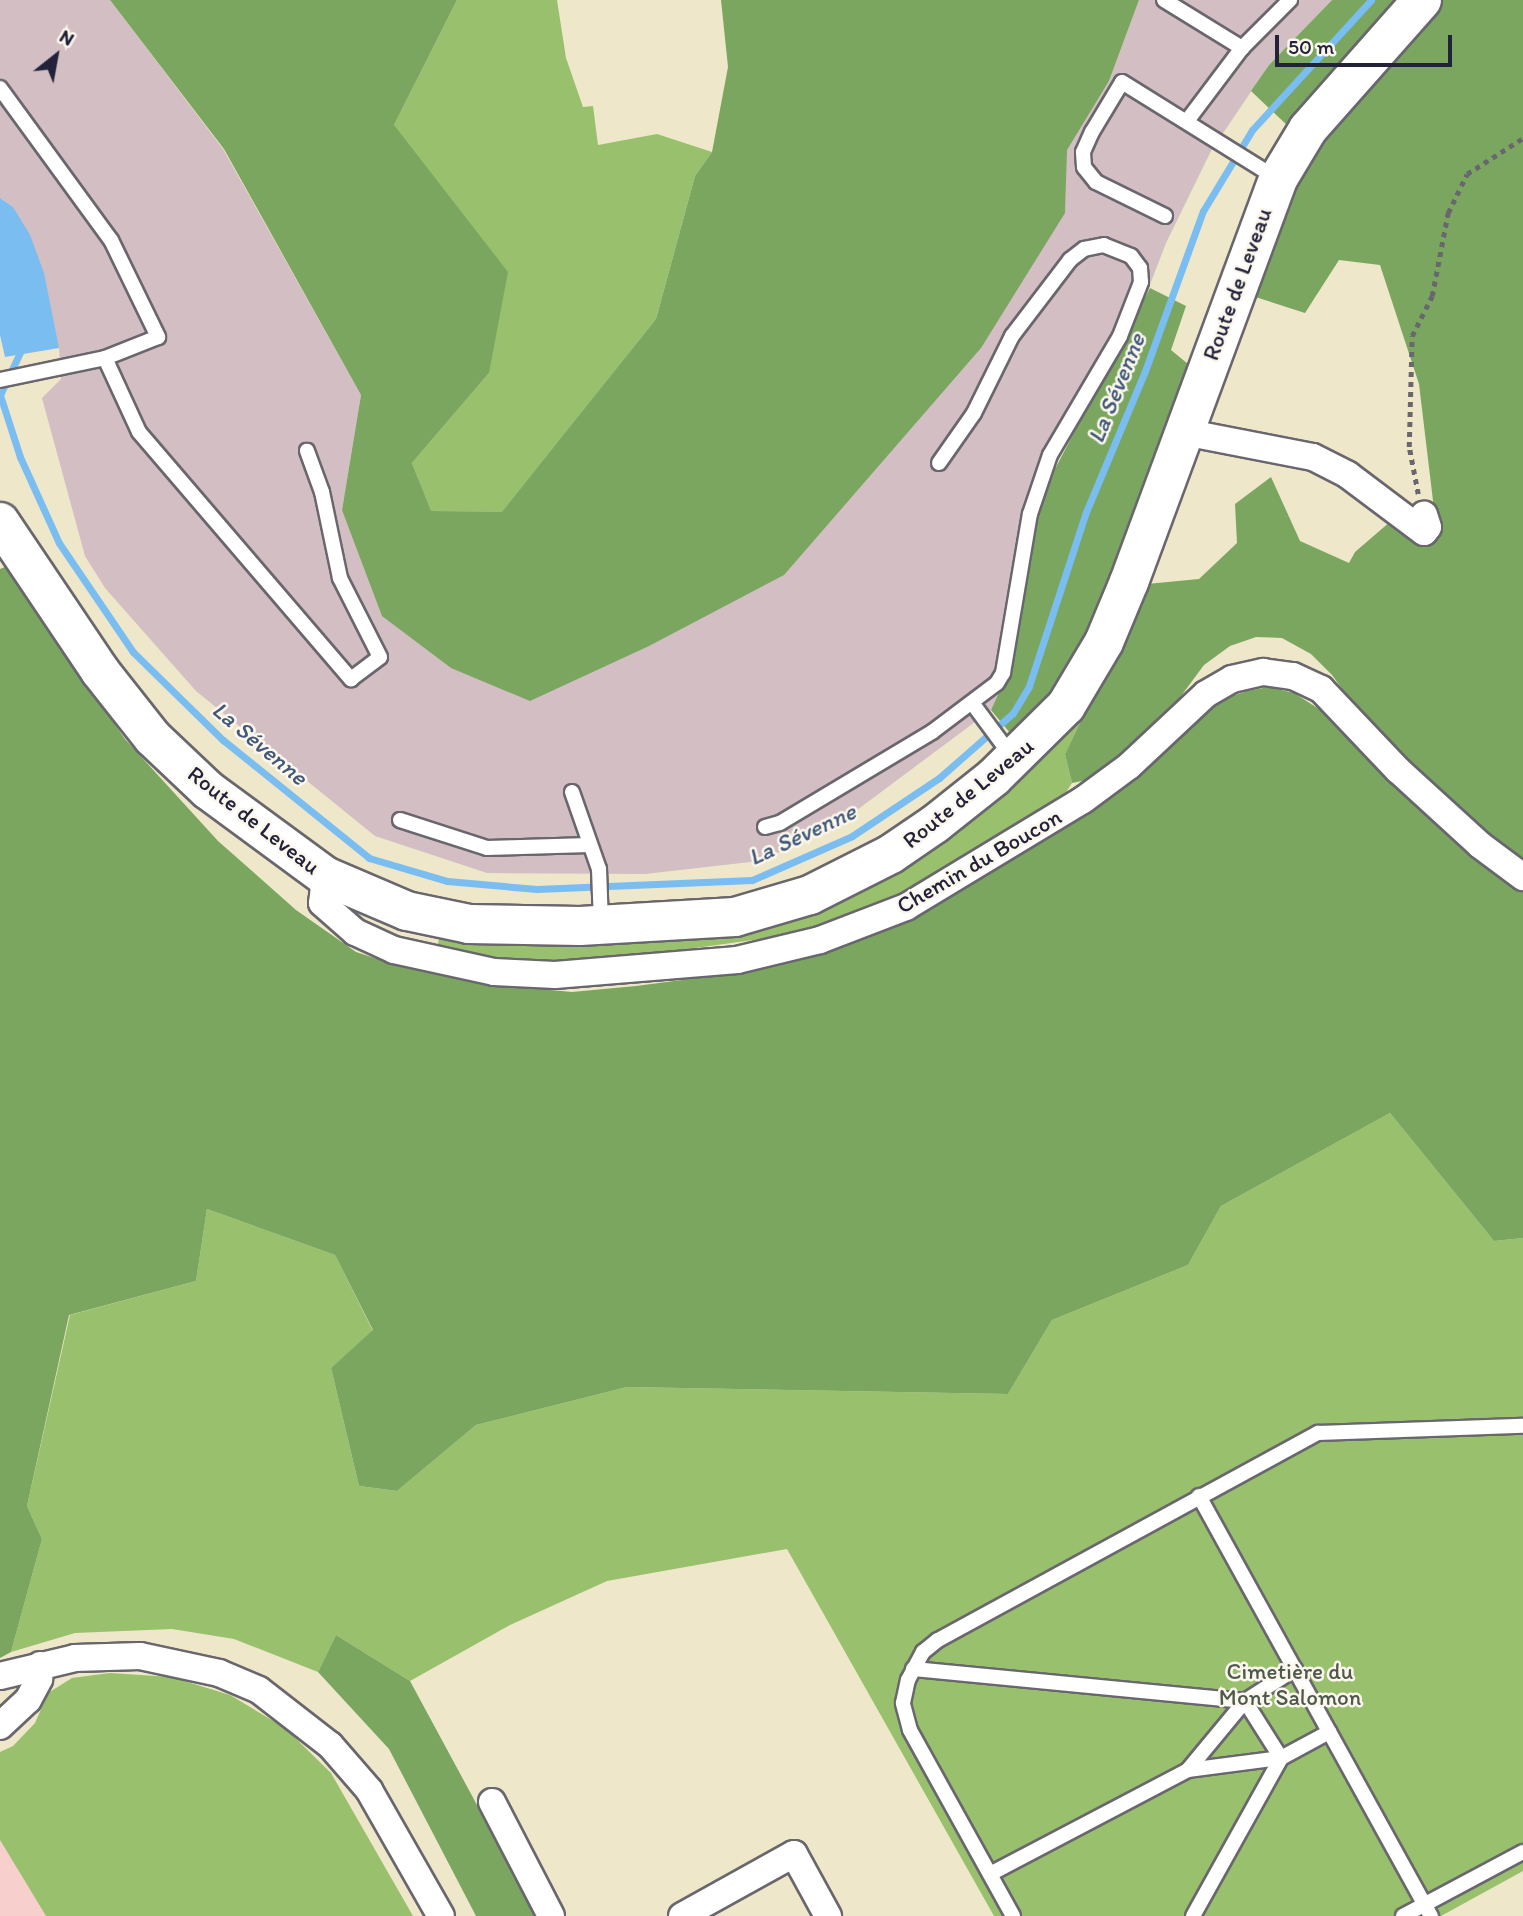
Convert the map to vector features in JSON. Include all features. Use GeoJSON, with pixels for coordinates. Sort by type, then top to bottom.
{"type":"FeatureCollection","features":[{"type":"Feature","properties":{"kind":"street","name":"Route de Leveau"},"geometry":{"type":"LineString","coordinates":[[7,524],[100,671],[153,738],[208,790],[326,876],[438,919],[509,926],[601,913],[735,917],[810,895],[891,853],[1066,706],[1104,642],[1184,432],[1263,168],[1308,129],[1422,0]]}},
{"type":"Feature","properties":{"kind":"street"},"geometry":{"type":"LineString","coordinates":[[1184,432],[1312,457],[1348,475],[1424,532],[1428,527],[1424,514]]}},
{"type":"Feature","properties":{"kind":"street","name":"Chemin du Boucon"},"geometry":{"type":"LineString","coordinates":[[326,876],[322,903],[355,932],[394,950],[494,972],[555,975],[737,960],[820,940],[906,907],[1083,800],[1129,766],[1206,694],[1232,679],[1263,672],[1293,676],[1321,689],[1409,780],[1480,845],[1523,877]]}},
{"type":"Feature","properties":{"kind":"street"},"geometry":{"type":"LineString","coordinates":[[0,1676],[75,1658],[140,1656],[219,1673],[259,1690],[330,1745],[369,1790],[441,1916]]}},
{"type":"Feature","properties":{"kind":"street"},"geometry":{"type":"LineString","coordinates":[[0,1726],[28,1700],[39,1679],[40,1665]]}},
{"type":"Feature","properties":{"kind":"street"},"geometry":{"type":"LineString","coordinates":[[492,1802],[551,1916]]}},
{"type":"Feature","properties":{"kind":"street"},"geometry":{"type":"LineString","coordinates":[[682,1916],[794,1854],[828,1916]]}},
{"type":"Feature","properties":{"kind":"lane"},"geometry":{"type":"LineString","coordinates":[[1164,0],[1242,48]]}},
{"type":"Feature","properties":{"kind":"lane"},"geometry":{"type":"LineString","coordinates":[[1187,121],[1242,48],[1290,0]]}},
{"type":"Feature","properties":{"kind":"lane"},"geometry":{"type":"LineString","coordinates":[[1165,216],[1096,182],[1084,167],[1083,152],[1122,82],[1263,168]]}},
{"type":"Feature","properties":{"kind":"lane"},"geometry":{"type":"LineString","coordinates":[[0,88],[111,240],[158,337],[105,358],[0,380]]}},
{"type":"Feature","properties":{"kind":"lane"},"geometry":{"type":"LineString","coordinates":[[765,827],[780,823],[974,704],[1003,673],[1030,514],[1050,455],[1120,335],[1142,282],[1139,268],[1131,256],[1104,245],[1084,249],[1070,260],[1012,336],[974,414],[939,463]]}},
{"type":"Feature","properties":{"kind":"lane"},"geometry":{"type":"LineString","coordinates":[[105,358],[139,432],[351,679],[380,657],[340,578],[323,492],[307,451]]}},
{"type":"Feature","properties":{"kind":"lane"},"geometry":{"type":"LineString","coordinates":[[974,704],[1009,754]]}},
{"type":"Feature","properties":{"kind":"lane"},"geometry":{"type":"LineString","coordinates":[[572,792],[599,869],[601,913]]}},
{"type":"Feature","properties":{"kind":"lane"},"geometry":{"type":"LineString","coordinates":[[400,820],[487,848],[590,845]]}},
{"type":"Feature","properties":{"kind":"lane"},"geometry":{"type":"LineString","coordinates":[[1013,1916],[910,1730],[903,1703],[913,1668],[937,1640],[1318,1433],[1523,1426]]}},
{"type":"Feature","properties":{"kind":"lane"},"geometry":{"type":"LineString","coordinates":[[1199,1496],[1428,1910]]}},
{"type":"Feature","properties":{"kind":"lane"},"geometry":{"type":"LineString","coordinates":[[913,1668],[1245,1701]]}},
{"type":"Feature","properties":{"kind":"lane"},"geometry":{"type":"LineString","coordinates":[[1188,1770],[1245,1701],[1295,1669]]}},
{"type":"Feature","properties":{"kind":"lane"},"geometry":{"type":"LineString","coordinates":[[1245,1701],[1281,1758]]}},
{"type":"Feature","properties":{"kind":"lane"},"geometry":{"type":"LineString","coordinates":[[989,1874],[1188,1770],[1281,1758],[1329,1732]]}},
{"type":"Feature","properties":{"kind":"lane"},"geometry":{"type":"LineString","coordinates":[[1193,1916],[1281,1758]]}},
{"type":"Feature","properties":{"kind":"lane"},"geometry":{"type":"LineString","coordinates":[[1403,1916],[1428,1910],[1523,1852]]}},
{"type":"Feature","properties":{"kind":"path"},"geometry":{"type":"LineString","coordinates":[[1424,514],[1409,447],[1412,336],[1432,296],[1448,213],[1467,174],[1523,138]]}},
{"type":"Feature","properties":{"kind":"shaded area"},"geometry":{"type":"Polygon","coordinates":[[[0,0],[110,0],[223,149],[361,395],[342,510],[1065,213],[1066,150],[1109,81],[1139,0],[1332,0],[1269,65],[1211,151],[1166,243],[1141,308],[1063,449],[1045,488],[1012,664],[991,710],[857,810],[813,837],[759,861],[645,874],[487,873],[375,836],[196,691],[105,588],[85,556],[42,398],[61,379],[59,348],[13,207],[0,198],[0,0]]]}},
{"type":"Feature","properties":{"kind":"shaded area"},"geometry":{"type":"Polygon","coordinates":[[[0,1840],[46,1916],[0,1916],[0,1840]]]}},
{"type":"Feature","properties":{"kind":"green space"},"geometry":{"type":"Polygon","coordinates":[[[110,0],[457,0],[394,125],[508,272],[489,373],[412,463],[431,511],[502,512],[656,319],[695,176],[712,152],[728,67],[721,0],[1139,0],[1109,81],[1067,150],[1065,213],[981,348],[784,575],[649,646],[530,701],[451,668],[382,616],[342,510],[361,395],[224,149],[110,0]]]}},
{"type":"Feature","properties":{"kind":"green space"},"geometry":{"type":"Polygon","coordinates":[[[457,0],[557,0],[566,58],[583,107],[593,106],[598,145],[657,134],[712,152],[695,176],[656,319],[503,512],[431,511],[412,463],[489,373],[394,125],[457,0]]]}},
{"type":"Feature","properties":{"kind":"green space"},"geometry":{"type":"Polygon","coordinates":[[[1332,0],[1401,0],[1289,127],[1251,91],[1269,65],[1332,0]]]}},
{"type":"Feature","properties":{"kind":"green space"},"geometry":{"type":"Polygon","coordinates":[[[1438,0],[1523,0],[1523,1238],[1494,1241],[1390,1113],[1221,1206],[1188,1265],[1052,1320],[1008,1394],[627,1387],[476,1425],[397,1491],[359,1486],[331,1368],[373,1330],[335,1255],[207,1209],[196,1281],[69,1315],[27,1506],[42,1539],[11,1652],[0,1658],[0,569],[5,567],[125,739],[218,841],[296,910],[356,952],[399,966],[498,985],[572,992],[758,970],[816,956],[906,917],[1178,735],[1224,699],[1247,691],[1269,687],[1294,693],[1322,711],[1425,814],[1434,794],[1377,737],[1332,675],[1311,654],[1282,638],[1256,637],[1230,646],[1204,665],[1161,723],[1097,778],[1072,783],[1065,754],[1147,584],[1199,579],[1237,543],[1235,504],[1271,477],[1300,541],[1349,563],[1355,552],[1391,521],[1424,547],[1437,534],[1419,384],[1380,265],[1339,260],[1305,313],[1246,294],[1270,226],[1329,120],[1438,0]]]}},
{"type":"Feature","properties":{"kind":"green space"},"geometry":{"type":"Polygon","coordinates":[[[1150,288],[1186,306],[1171,350],[1188,364],[1085,654],[1015,739],[991,710],[1012,664],[1030,544],[1045,488],[1150,288]]]}},
{"type":"Feature","properties":{"kind":"green space"},"geometry":{"type":"Polygon","coordinates":[[[1091,700],[1065,754],[1072,783],[1061,800],[921,890],[819,931],[572,965],[494,959],[437,948],[439,939],[567,946],[767,923],[1091,700]]]}},
{"type":"Feature","properties":{"kind":"green space","name":"Cimetière du Mont Salomon"},"geometry":{"type":"Polygon","coordinates":[[[1390,1113],[1494,1241],[1523,1238],[1523,1871],[1441,1916],[994,1916],[787,1549],[607,1581],[510,1625],[410,1681],[336,1635],[318,1672],[234,1639],[172,1629],[75,1633],[11,1652],[42,1539],[27,1506],[70,1315],[196,1281],[207,1209],[335,1255],[373,1331],[331,1368],[359,1486],[397,1491],[476,1425],[627,1387],[1008,1394],[1052,1320],[1188,1265],[1221,1206],[1390,1113]]]}},
{"type":"Feature","properties":{"kind":"green space"},"geometry":{"type":"Polygon","coordinates":[[[336,1635],[410,1681],[537,1916],[476,1916],[389,1749],[318,1672],[336,1635]]]}},
{"type":"Feature","properties":{"kind":"green space"},"geometry":{"type":"Polygon","coordinates":[[[110,1673],[171,1677],[230,1695],[285,1728],[331,1773],[413,1916],[46,1916],[0,1840],[0,1752],[13,1746],[35,1723],[48,1693],[72,1678],[110,1673]]]}},
{"type":"Feature","properties":{"kind":"water"},"geometry":{"type":"Polygon","coordinates":[[[0,198],[13,207],[30,235],[44,273],[59,348],[5,357],[0,335],[0,198]]]}},
{"type":"Feature","properties":{"kind":"waterway","name":"La Sévenne"},"geometry":{"type":"LineString","coordinates":[[0,395],[20,457],[59,543],[133,652],[223,740],[369,858],[447,881],[537,889],[752,880],[852,836],[939,778],[1013,713],[1029,686],[1086,512],[1145,371],[1203,211],[1252,130],[1371,0]]}},
{"type":"Feature","properties":{"kind":"waterway","name":"La Sévenne"},"geometry":{"type":"LineString","coordinates":[[0,395],[22,348]]}}]}
